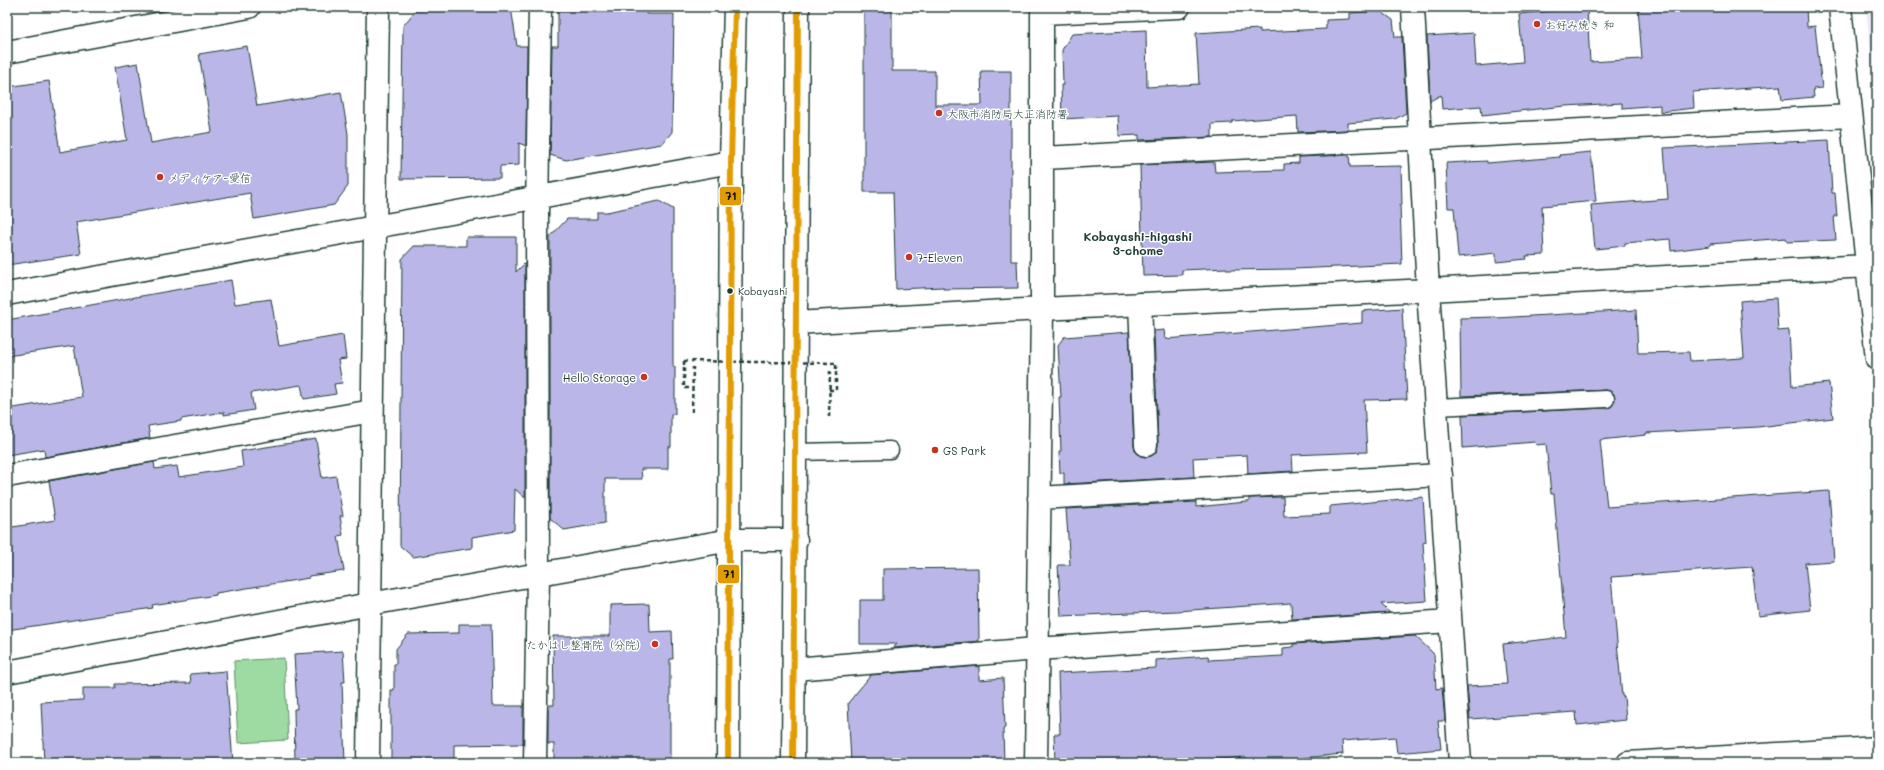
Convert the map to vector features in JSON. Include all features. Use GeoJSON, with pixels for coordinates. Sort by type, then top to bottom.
{"type":"FeatureCollection","features":[{"type":"Feature","properties":{"kind":"street"},"geometry":{"type":"LineString","coordinates":[[7,52],[249,7]]}},
{"type":"Feature","properties":{"kind":"street"},"geometry":{"type":"LineString","coordinates":[[368,763],[378,7]]}},
{"type":"Feature","properties":{"kind":"street"},"geometry":{"type":"LineString","coordinates":[[535,763],[538,574],[537,199],[540,7]]}},
{"type":"Feature","properties":{"kind":"street"},"geometry":{"type":"LineString","coordinates":[[728,763],[731,540],[731,162],[735,7]]}},
{"type":"Feature","properties":{"kind":"street"},"geometry":{"type":"LineString","coordinates":[[793,763],[796,540],[795,323],[798,7]]}},
{"type":"Feature","properties":{"kind":"street"},"geometry":{"type":"LineString","coordinates":[[1036,763],[1042,308],[1042,10],[1179,7]]}},
{"type":"Feature","properties":{"kind":"street"},"geometry":{"type":"LineString","coordinates":[[1413,7],[1428,290],[1460,763]]}},
{"type":"Feature","properties":{"kind":"street"},"geometry":{"type":"LineString","coordinates":[[1840,7],[1877,360]]}},
{"type":"Feature","properties":{"kind":"street"},"geometry":{"type":"LineString","coordinates":[[1043,158],[1851,116]]}},
{"type":"Feature","properties":{"kind":"street"},"geometry":{"type":"LineString","coordinates":[[7,294],[537,199],[731,162]]}},
{"type":"Feature","properties":{"kind":"street"},"geometry":{"type":"LineString","coordinates":[[795,323],[1042,308],[1428,290],[1867,266]]}},
{"type":"Feature","properties":{"kind":"street"},"geometry":{"type":"LineString","coordinates":[[1140,304],[1146,445]]}},
{"type":"Feature","properties":{"kind":"street"},"geometry":{"type":"LineString","coordinates":[[7,476],[372,411]]}},
{"type":"Feature","properties":{"kind":"street"},"geometry":{"type":"LineString","coordinates":[[1039,498],[1441,475]]}},
{"type":"Feature","properties":{"kind":"street"},"geometry":{"type":"LineString","coordinates":[[7,672],[370,604],[731,540],[796,540]]}},
{"type":"Feature","properties":{"kind":"street"},"geometry":{"type":"LineString","coordinates":[[794,669],[1037,649],[1450,621]]}},
{"type":"Feature","properties":{"kind":"street"},"geometry":{"type":"LineString","coordinates":[[1628,763],[1877,748]]}},
{"type":"Feature","properties":{"kind":"lane"},"geometry":{"type":"LineString","coordinates":[[1436,407],[1606,399]]}},
{"type":"Feature","properties":{"kind":"lane"},"geometry":{"type":"LineString","coordinates":[[795,452],[890,450]]}},
{"type":"Feature","properties":{"kind":"path"},"geometry":{"type":"LineString","coordinates":[[693,388],[684,388],[684,361],[836,362],[836,390],[829,390]]}},
{"type":"Feature","properties":{"kind":"path"},"geometry":{"type":"LineString","coordinates":[[692,412],[693,367]]}},
{"type":"Feature","properties":{"kind":"path"},"geometry":{"type":"LineString","coordinates":[[829,417],[830,370]]}},
{"type":"Feature","properties":{"kind":"shaded area"},"geometry":{"type":"Polygon","coordinates":[[[1866,7],[1877,7],[1877,115],[1866,7]]]}},
{"type":"Feature","properties":{"kind":"green space"},"geometry":{"type":"Polygon","coordinates":[[[284,658],[288,740],[238,743],[234,661],[284,658]]]}},
{"type":"Feature","properties":{"kind":"building"},"geometry":{"type":"Polygon","coordinates":[[[439,7],[511,7],[517,46],[527,46],[526,146],[519,143],[519,165],[500,166],[500,178],[401,179],[403,26],[415,11],[439,7]]]}},
{"type":"Feature","properties":{"kind":"building"},"geometry":{"type":"Polygon","coordinates":[[[558,7],[646,7],[646,14],[674,14],[672,132],[662,144],[566,160],[550,155],[552,46],[558,46],[558,7]]]}},
{"type":"Feature","properties":{"kind":"building"},"geometry":{"type":"Polygon","coordinates":[[[864,7],[892,7],[892,71],[935,71],[935,105],[982,105],[981,71],[1011,71],[1011,261],[1017,261],[1018,288],[943,289],[943,287],[896,289],[893,192],[864,192],[864,7]]]}},
{"type":"Feature","properties":{"kind":"building"},"geometry":{"type":"Polygon","coordinates":[[[1638,7],[1806,7],[1807,27],[1815,26],[1822,88],[1813,89],[1814,97],[1782,100],[1780,86],[1693,92],[1694,108],[1660,112],[1660,105],[1622,108],[1622,103],[1565,106],[1482,115],[1481,106],[1442,109],[1441,95],[1430,101],[1427,36],[1474,33],[1476,66],[1523,62],[1519,14],[1587,8],[1590,62],[1642,59],[1638,7]]]}},
{"type":"Feature","properties":{"kind":"building"},"geometry":{"type":"Polygon","coordinates":[[[1380,11],[1393,20],[1395,37],[1402,37],[1406,113],[1395,119],[1348,123],[1348,130],[1298,132],[1297,116],[1232,121],[1232,123],[1212,124],[1212,137],[1139,140],[1139,135],[1119,136],[1118,116],[1062,119],[1062,50],[1072,34],[1146,30],[1147,87],[1199,84],[1196,33],[1260,29],[1260,32],[1326,29],[1326,20],[1350,19],[1350,13],[1380,11]]]}},
{"type":"Feature","properties":{"kind":"building"},"geometry":{"type":"Polygon","coordinates":[[[247,46],[257,106],[341,92],[348,134],[348,186],[334,205],[254,219],[250,193],[76,222],[81,254],[7,265],[7,87],[49,81],[60,152],[127,140],[115,67],[138,63],[151,143],[212,132],[199,54],[247,46]]]}},
{"type":"Feature","properties":{"kind":"building"},"geometry":{"type":"Polygon","coordinates":[[[1829,140],[1832,193],[1835,193],[1837,216],[1834,216],[1836,240],[1787,242],[1786,238],[1710,244],[1710,246],[1671,251],[1670,239],[1625,243],[1625,246],[1595,249],[1591,205],[1668,199],[1664,148],[1829,140]]]}},
{"type":"Feature","properties":{"kind":"building"},"geometry":{"type":"Polygon","coordinates":[[[1591,152],[1596,201],[1542,206],[1544,255],[1526,256],[1527,259],[1496,262],[1496,253],[1458,257],[1454,208],[1448,208],[1446,163],[1487,161],[1487,163],[1560,157],[1559,155],[1591,152]]]}},
{"type":"Feature","properties":{"kind":"building"},"geometry":{"type":"Polygon","coordinates":[[[1349,155],[1350,167],[1401,166],[1402,205],[1400,205],[1402,264],[1294,269],[1227,270],[1227,268],[1182,270],[1182,275],[1143,276],[1140,165],[1214,162],[1215,172],[1284,170],[1284,164],[1299,163],[1299,157],[1349,155]]]}},
{"type":"Feature","properties":{"kind":"building"},"geometry":{"type":"Polygon","coordinates":[[[659,201],[673,209],[673,367],[675,367],[675,414],[671,414],[671,447],[668,447],[668,469],[641,469],[642,479],[605,479],[605,523],[564,530],[550,518],[550,237],[567,219],[597,219],[597,212],[607,212],[659,201]]]}},
{"type":"Feature","properties":{"kind":"building"},"geometry":{"type":"Polygon","coordinates":[[[466,237],[516,237],[516,272],[525,263],[525,498],[515,489],[514,530],[472,537],[472,548],[413,557],[400,546],[402,259],[414,246],[466,246],[466,237]]]}},
{"type":"Feature","properties":{"kind":"building"},"geometry":{"type":"Polygon","coordinates":[[[231,280],[235,304],[271,299],[279,346],[343,335],[346,359],[338,360],[342,383],[334,384],[336,394],[304,399],[301,385],[251,393],[254,410],[224,415],[224,412],[148,426],[150,438],[45,457],[44,449],[7,455],[7,409],[82,397],[74,346],[7,356],[7,320],[231,280]]]}},
{"type":"Feature","properties":{"kind":"building"},"geometry":{"type":"Polygon","coordinates":[[[1776,298],[1778,331],[1789,330],[1792,387],[1829,383],[1833,418],[1758,427],[1646,433],[1646,435],[1600,440],[1607,507],[1829,491],[1834,561],[1805,563],[1810,610],[1758,616],[1752,567],[1611,577],[1622,696],[1624,696],[1626,720],[1577,725],[1576,712],[1470,719],[1467,686],[1507,684],[1503,644],[1566,637],[1554,494],[1551,494],[1546,444],[1536,445],[1535,442],[1463,448],[1462,415],[1606,408],[1611,407],[1615,399],[1614,394],[1606,390],[1461,396],[1460,318],[1496,318],[1636,310],[1638,353],[1689,352],[1690,361],[1744,358],[1740,301],[1776,298]]]}},
{"type":"Feature","properties":{"kind":"building"},"geometry":{"type":"Polygon","coordinates":[[[1402,308],[1407,399],[1364,400],[1367,452],[1292,455],[1293,471],[1248,474],[1247,455],[1193,458],[1194,477],[1064,484],[1064,473],[1060,473],[1059,451],[1061,451],[1059,397],[1061,397],[1058,345],[1064,337],[1129,332],[1134,446],[1135,451],[1140,456],[1147,457],[1153,455],[1157,451],[1158,444],[1154,331],[1164,330],[1165,339],[1362,323],[1362,311],[1402,308]]]}},
{"type":"Feature","properties":{"kind":"building"},"geometry":{"type":"Polygon","coordinates":[[[316,439],[322,478],[336,476],[343,516],[340,516],[343,535],[338,536],[344,571],[216,593],[216,595],[152,605],[153,608],[7,630],[7,528],[55,520],[49,481],[154,462],[155,469],[177,466],[179,477],[243,467],[241,451],[316,439]]]}},
{"type":"Feature","properties":{"kind":"building"},"geometry":{"type":"Polygon","coordinates":[[[1283,497],[1284,516],[1330,514],[1330,506],[1423,497],[1426,542],[1423,543],[1427,601],[1381,604],[1390,613],[1292,619],[1291,603],[1177,611],[1061,616],[1058,565],[1070,565],[1066,509],[1196,502],[1196,507],[1249,502],[1249,498],[1283,497]]]}},
{"type":"Feature","properties":{"kind":"building"},"geometry":{"type":"Polygon","coordinates":[[[978,568],[979,641],[893,648],[897,644],[860,644],[860,600],[883,600],[883,569],[978,568]]]}},
{"type":"Feature","properties":{"kind":"building"},"geometry":{"type":"Polygon","coordinates":[[[649,604],[650,632],[672,631],[673,659],[670,659],[670,763],[554,763],[554,744],[548,744],[548,705],[554,705],[553,636],[610,636],[610,605],[649,604]]]}},
{"type":"Feature","properties":{"kind":"building"},"geometry":{"type":"Polygon","coordinates":[[[459,624],[491,624],[493,706],[523,706],[523,744],[454,745],[454,761],[391,761],[391,690],[394,690],[394,664],[396,664],[396,649],[408,634],[459,633],[459,624]]]}},
{"type":"Feature","properties":{"kind":"building"},"geometry":{"type":"Polygon","coordinates":[[[1415,636],[1434,654],[1436,689],[1442,688],[1445,721],[1438,721],[1441,749],[1397,753],[1395,737],[1342,741],[1343,754],[1303,758],[1304,761],[1282,763],[1247,763],[1246,757],[1192,761],[1192,758],[1103,763],[1055,763],[1054,734],[1060,734],[1058,673],[1156,668],[1156,660],[1208,656],[1209,660],[1283,656],[1283,648],[1293,647],[1293,644],[1415,636]]]}},
{"type":"Feature","properties":{"kind":"building"},"geometry":{"type":"Polygon","coordinates":[[[343,651],[345,682],[342,682],[345,763],[295,763],[294,709],[297,709],[294,654],[343,651]]]}},
{"type":"Feature","properties":{"kind":"building"},"geometry":{"type":"Polygon","coordinates":[[[979,666],[979,680],[1003,678],[1005,728],[1003,729],[1004,763],[851,763],[848,703],[871,675],[979,666]]]}},
{"type":"Feature","properties":{"kind":"building"},"geometry":{"type":"Polygon","coordinates":[[[226,671],[233,763],[187,763],[187,761],[44,763],[41,702],[83,700],[83,688],[115,688],[115,684],[191,683],[190,674],[226,671]]]}},
{"type":"Feature","properties":{"kind":"transit line","name":"71"},"geometry":{"type":"LineString","coordinates":[[728,763],[731,162],[735,7]]}},
{"type":"Feature","properties":{"kind":"transit line","name":"71"},"geometry":{"type":"LineString","coordinates":[[793,763],[798,7]]}},
{"type":"Feature","properties":{"kind":"place","name":"お好み焼き 和"},"geometry":{"type":"Point","coordinates":[1537,24]}},
{"type":"Feature","properties":{"kind":"place","name":"大阪市消防局大正消防署"},"geometry":{"type":"Point","coordinates":[939,113]}},
{"type":"Feature","properties":{"kind":"place","name":"メディケア−愛信"},"geometry":{"type":"Point","coordinates":[160,177]}},
{"type":"Feature","properties":{"kind":"place","name":"7-Eleven"},"geometry":{"type":"Point","coordinates":[909,257]}},
{"type":"Feature","properties":{"kind":"place","name":"Kobayashi"},"geometry":{"type":"Point","coordinates":[730,291]}},
{"type":"Feature","properties":{"kind":"place","name":"Hello Storage"},"geometry":{"type":"Point","coordinates":[644,377]}},
{"type":"Feature","properties":{"kind":"place","name":"GS Park"},"geometry":{"type":"Point","coordinates":[935,450]}},
{"type":"Feature","properties":{"kind":"place","name":"たかはし整骨院（分院）"},"geometry":{"type":"Point","coordinates":[655,644]}},
{"type":"Feature","properties":{"kind":"district","name":"Kobayashi-higashi 3-chome"},"geometry":{"type":"Point","coordinates":[1138,243]}}]}
